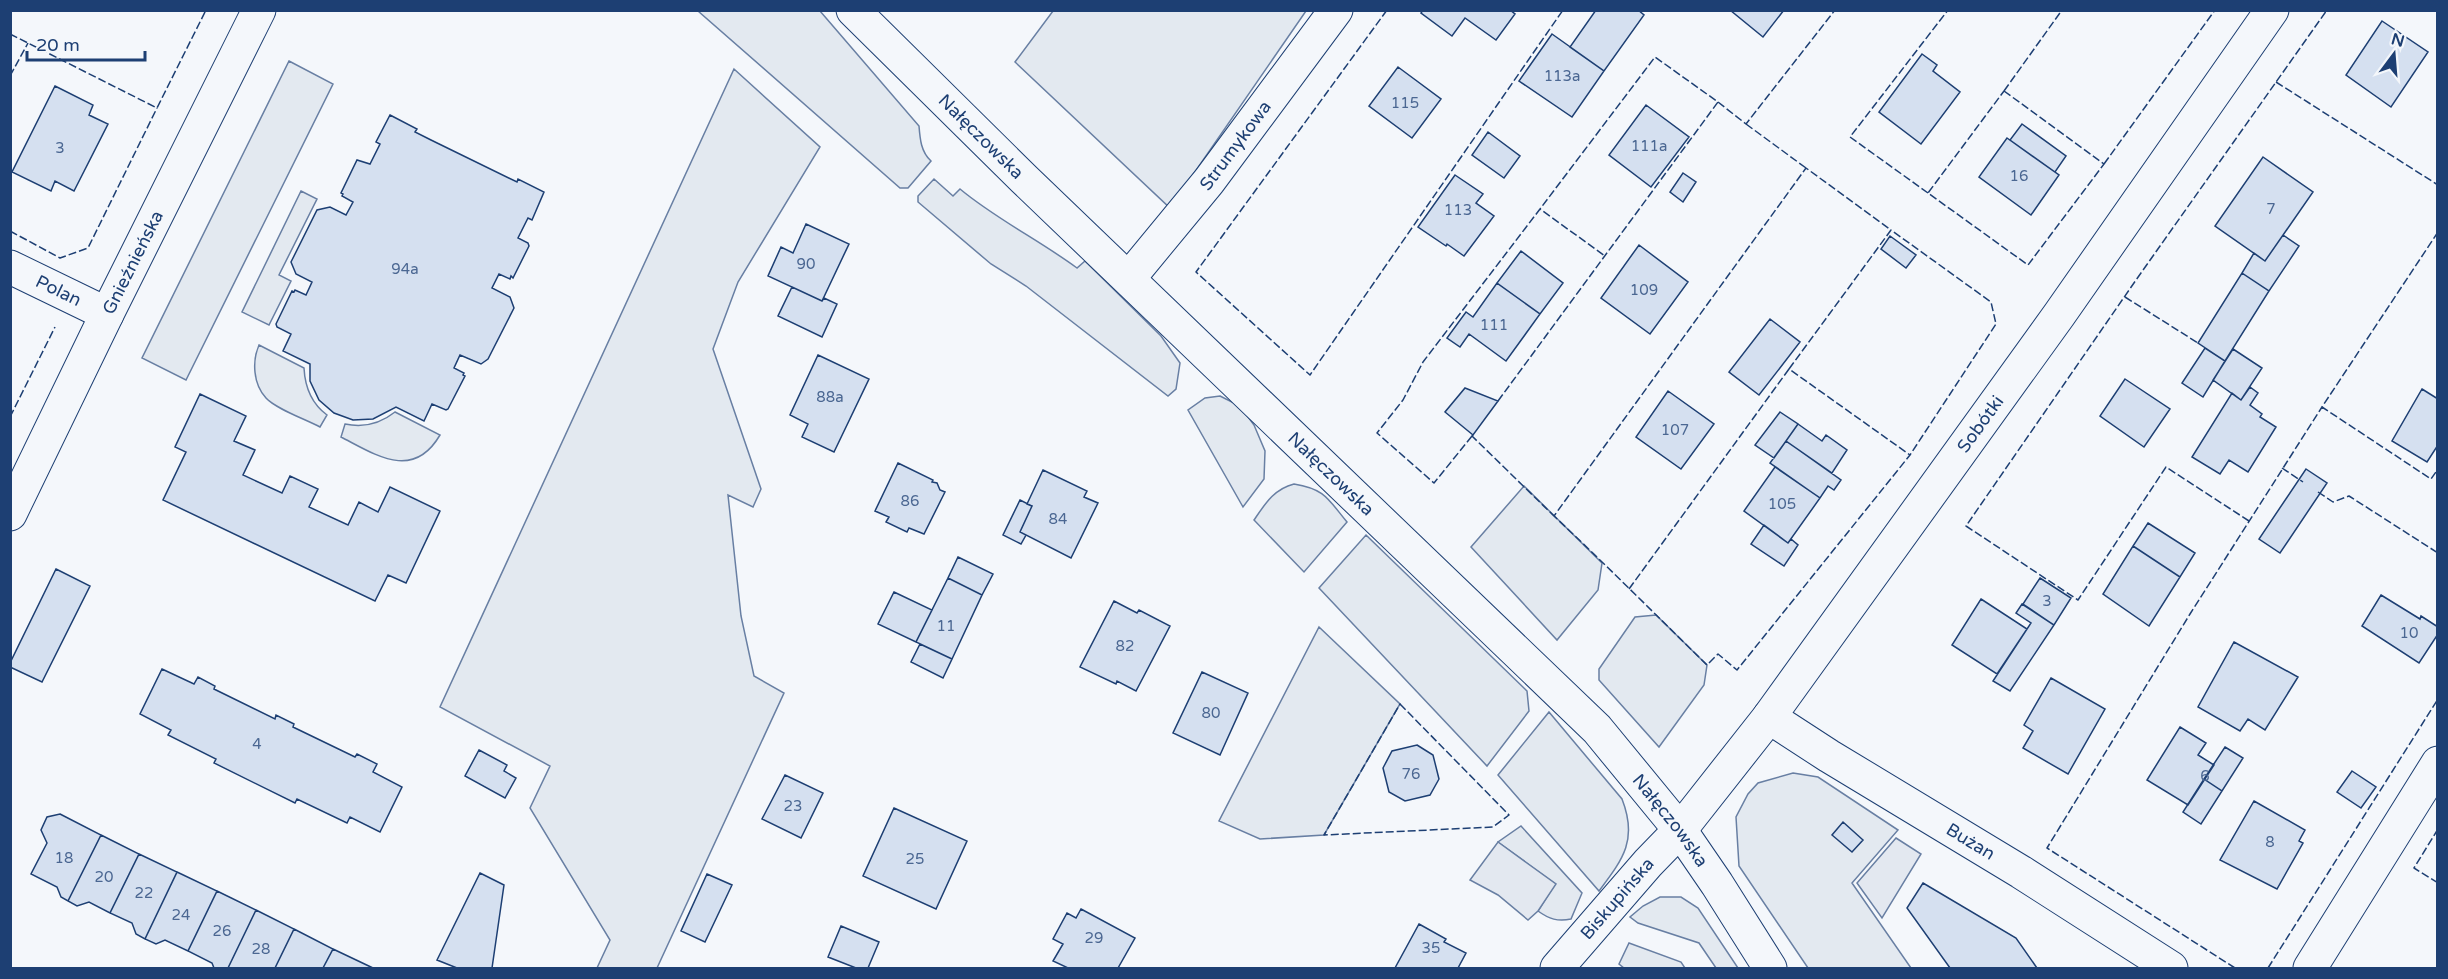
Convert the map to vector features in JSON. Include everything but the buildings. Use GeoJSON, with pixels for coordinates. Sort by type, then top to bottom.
{"type":"FeatureCollection","features":[{"type":"Feature","properties":{"kind":"street","name":"Gnieźnieńska"},"geometry":{"type":"LineString","coordinates":[[10,514],[106,314],[259,10]]}},
{"type":"Feature","properties":{"kind":"street","name":"Nałęczowska"},"geometry":{"type":"LineString","coordinates":[[854,10],[1597,729],[1680,830],[1770,969]]}},
{"type":"Feature","properties":{"kind":"street","name":"Strumykowa"},"geometry":{"type":"LineString","coordinates":[[1129,278],[1216,172],[1336,10]]}},
{"type":"Feature","properties":{"kind":"street","name":"Sobótki"},"geometry":{"type":"LineString","coordinates":[[1680,830],[1769,717],[2059,315],[2272,10]]}},
{"type":"Feature","properties":{"kind":"street","name":"Polan"},"geometry":{"type":"LineString","coordinates":[[10,267],[106,314]]}},
{"type":"Feature","properties":{"kind":"street","name":"Bużan"},"geometry":{"type":"LineString","coordinates":[[1769,717],[2021,872],[2170,969]]}},
{"type":"Feature","properties":{"kind":"street"},"geometry":{"type":"LineString","coordinates":[[2310,969],[2438,763]]}},
{"type":"Feature","properties":{"kind":"street","name":"Biskupińska"},"geometry":{"type":"LineString","coordinates":[[1557,969],[1648,863],[1680,830]]}},
{"type":"Feature","properties":{"kind":"shaded area"},"geometry":{"type":"Polygon","coordinates":[[[698,11],[820,11],[919,126],[923,149],[931,161],[908,188],[900,188],[698,11]]]}},
{"type":"Feature","properties":{"kind":"shaded area"},"geometry":{"type":"Polygon","coordinates":[[[1053,11],[1306,11],[1170,208],[1015,62],[1053,11]]]}},
{"type":"Feature","properties":{"kind":"shaded area"},"geometry":{"type":"Polygon","coordinates":[[[289,61],[333,84],[186,380],[142,358],[289,61]]]}},
{"type":"Feature","properties":{"kind":"shaded area"},"geometry":{"type":"Polygon","coordinates":[[[734,69],[820,147],[738,282],[713,349],[761,489],[753,507],[728,495],[741,616],[754,676],[784,693],[657,968],[597,968],[610,940],[530,808],[550,766],[440,707],[734,69]]]}},
{"type":"Feature","properties":{"kind":"shaded area"},"geometry":{"type":"Polygon","coordinates":[[[934,179],[953,196],[960,189],[1077,268],[1085,261],[1161,336],[1180,363],[1176,389],[1168,396],[1026,286],[991,264],[918,202],[918,196],[934,179]]]}},
{"type":"Feature","properties":{"kind":"shaded area"},"geometry":{"type":"Polygon","coordinates":[[[301,191],[317,199],[279,275],[291,281],[269,325],[242,312],[301,191]]]}},
{"type":"Feature","properties":{"kind":"shaded area"},"geometry":{"type":"Polygon","coordinates":[[[259,345],[304,368],[310,394],[317,406],[327,415],[320,427],[291,414],[266,398],[258,386],[255,372],[255,358],[259,345]]]}},
{"type":"Feature","properties":{"kind":"shaded area"},"geometry":{"type":"Polygon","coordinates":[[[1220,396],[1240,406],[1254,425],[1265,451],[1264,479],[1243,507],[1188,410],[1205,398],[1220,396]]]}},
{"type":"Feature","properties":{"kind":"shaded area"},"geometry":{"type":"Polygon","coordinates":[[[395,412],[440,435],[429,449],[418,457],[406,461],[394,460],[367,451],[341,437],[345,424],[359,426],[372,424],[384,420],[395,412]]]}},
{"type":"Feature","properties":{"kind":"shaded area"},"geometry":{"type":"Polygon","coordinates":[[[1294,484],[1313,489],[1325,496],[1347,522],[1304,572],[1254,520],[1275,493],[1294,484]]]}},
{"type":"Feature","properties":{"kind":"shaded area"},"geometry":{"type":"Polygon","coordinates":[[[1524,486],[1602,563],[1598,590],[1557,640],[1471,547],[1524,486]]]}},
{"type":"Feature","properties":{"kind":"shaded area"},"geometry":{"type":"Polygon","coordinates":[[[1366,535],[1527,691],[1529,711],[1487,766],[1319,588],[1366,535]]]}},
{"type":"Feature","properties":{"kind":"shaded area"},"geometry":{"type":"Polygon","coordinates":[[[1656,615],[1707,665],[1704,685],[1659,747],[1599,680],[1599,669],[1635,617],[1656,615]]]}},
{"type":"Feature","properties":{"kind":"shaded area"},"geometry":{"type":"Polygon","coordinates":[[[1319,627],[1400,704],[1324,835],[1260,839],[1219,821],[1319,627]]]}},
{"type":"Feature","properties":{"kind":"shaded area"},"geometry":{"type":"Polygon","coordinates":[[[1549,712],[1622,799],[1627,813],[1629,826],[1625,848],[1615,869],[1599,891],[1498,775],[1549,712]]]}},
{"type":"Feature","properties":{"kind":"shaded area"},"geometry":{"type":"Polygon","coordinates":[[[1793,773],[1818,777],[1898,830],[1852,883],[1911,968],[1808,968],[1739,866],[1736,817],[1748,794],[1758,783],[1793,773]]]}},
{"type":"Feature","properties":{"kind":"shaded area"},"geometry":{"type":"Polygon","coordinates":[[[1521,826],[1582,893],[1571,919],[1554,919],[1538,911],[1555,884],[1498,842],[1521,826]]]}},
{"type":"Feature","properties":{"kind":"shaded area"},"geometry":{"type":"Polygon","coordinates":[[[1896,838],[1921,854],[1882,918],[1857,883],[1896,838]]]}},
{"type":"Feature","properties":{"kind":"shaded area"},"geometry":{"type":"Polygon","coordinates":[[[1498,842],[1556,884],[1538,911],[1528,920],[1498,895],[1470,880],[1498,842]]]}},
{"type":"Feature","properties":{"kind":"shaded area"},"geometry":{"type":"Polygon","coordinates":[[[1660,897],[1681,897],[1698,908],[1738,968],[1716,968],[1699,943],[1638,923],[1630,917],[1643,906],[1660,897]]]}},
{"type":"Feature","properties":{"kind":"shaded area"},"geometry":{"type":"Polygon","coordinates":[[[1629,943],[1681,962],[1685,968],[1624,968],[1619,964],[1629,943]]]}},
{"type":"Feature","properties":{"kind":"fence"},"geometry":{"type":"LineString","coordinates":[[10,34],[157,108],[206,10]]}},
{"type":"Feature","properties":{"kind":"fence"},"geometry":{"type":"LineString","coordinates":[[1387,10],[1196,272],[1310,375],[1563,10]]}},
{"type":"Feature","properties":{"kind":"fence"},"geometry":{"type":"LineString","coordinates":[[1718,102],[1746,124],[1835,10]]}},
{"type":"Feature","properties":{"kind":"fence"},"geometry":{"type":"LineString","coordinates":[[1928,193],[1850,137],[1948,10]]}},
{"type":"Feature","properties":{"kind":"fence"},"geometry":{"type":"LineString","coordinates":[[2004,91],[2062,10]]}},
{"type":"Feature","properties":{"kind":"fence"},"geometry":{"type":"LineString","coordinates":[[2104,164],[2215,10]]}},
{"type":"Feature","properties":{"kind":"fence"},"geometry":{"type":"LineString","coordinates":[[2249,521],[2166,467],[2078,600],[1966,526],[2327,10]]}},
{"type":"Feature","properties":{"kind":"fence"},"geometry":{"type":"LineString","coordinates":[[10,76],[28,43]]}},
{"type":"Feature","properties":{"kind":"fence"},"geometry":{"type":"LineString","coordinates":[[1498,401],[1718,102],[1655,57],[1540,209]]}},
{"type":"Feature","properties":{"kind":"fence"},"geometry":{"type":"LineString","coordinates":[[2276,82],[2438,185]]}},
{"type":"Feature","properties":{"kind":"fence"},"geometry":{"type":"LineString","coordinates":[[2004,91],[2104,164],[2028,265],[1928,193],[2004,91]]}},
{"type":"Feature","properties":{"kind":"fence"},"geometry":{"type":"LineString","coordinates":[[10,231],[60,258],[88,248],[157,108]]}},
{"type":"Feature","properties":{"kind":"fence"},"geometry":{"type":"LineString","coordinates":[[1746,124],[1806,168]]}},
{"type":"Feature","properties":{"kind":"fence"},"geometry":{"type":"LineString","coordinates":[[1629,589],[1789,369],[1910,455],[1737,670],[1718,654],[1707,665],[1554,516],[1806,168],[1891,230]]}},
{"type":"Feature","properties":{"kind":"fence"},"geometry":{"type":"LineString","coordinates":[[1472,436],[1434,483],[1377,433],[1403,400],[1423,362],[1540,209],[1605,256]]}},
{"type":"Feature","properties":{"kind":"fence"},"geometry":{"type":"LineString","coordinates":[[1789,369],[1891,230],[1991,302],[1996,324],[1910,455]]}},
{"type":"Feature","properties":{"kind":"fence"},"geometry":{"type":"LineString","coordinates":[[2438,232],[2322,407],[2431,479],[2438,469]]}},
{"type":"Feature","properties":{"kind":"fence"},"geometry":{"type":"LineString","coordinates":[[2125,297],[2198,343]]}},
{"type":"Feature","properties":{"kind":"fence"},"geometry":{"type":"LineString","coordinates":[[10,417],[55,327]]}},
{"type":"Feature","properties":{"kind":"fence"},"geometry":{"type":"LineString","coordinates":[[2235,968],[2047,848],[2190,614],[2322,407]]}},
{"type":"Feature","properties":{"kind":"fence"},"geometry":{"type":"LineString","coordinates":[[1473,435],[1554,516]]}},
{"type":"Feature","properties":{"kind":"fence"},"geometry":{"type":"LineString","coordinates":[[2282,468],[2303,482]]}},
{"type":"Feature","properties":{"kind":"fence"},"geometry":{"type":"LineString","coordinates":[[2318,492],[2333,502],[2349,496],[2438,553]]}},
{"type":"Feature","properties":{"kind":"fence"},"geometry":{"type":"LineString","coordinates":[[2268,968],[2438,699]]}},
{"type":"Feature","properties":{"kind":"fence"},"geometry":{"type":"LineString","coordinates":[[1400,704],[1509,815],[1493,827],[1324,835],[1400,704]]}},
{"type":"Feature","properties":{"kind":"fence"},"geometry":{"type":"LineString","coordinates":[[2438,829],[2414,868],[2438,883]]}}]}
